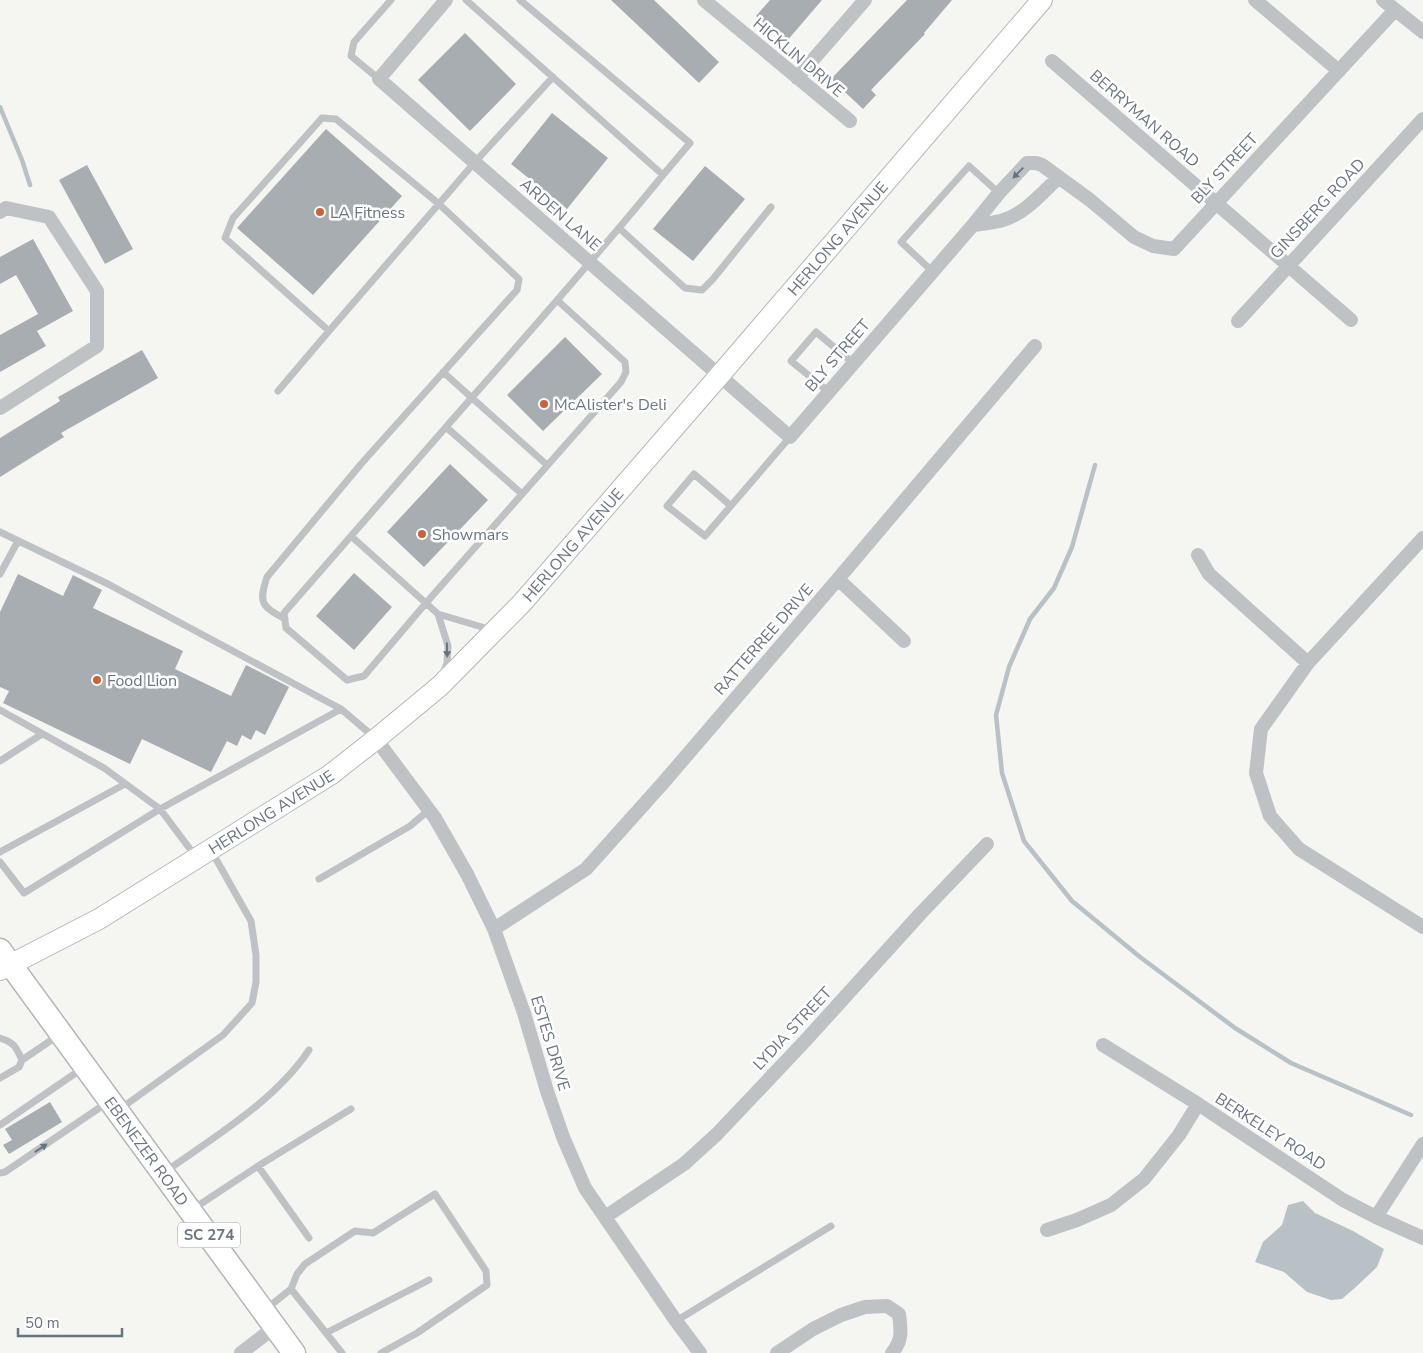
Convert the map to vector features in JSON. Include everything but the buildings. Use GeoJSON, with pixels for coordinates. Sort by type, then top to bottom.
{"type":"FeatureCollection","features":[{"type":"Feature","properties":{"kind":"main road","name":"EBENEZER ROAD"},"geometry":{"type":"LineString","coordinates":[[3,961],[85,1066],[294,1353]]}},
{"type":"Feature","properties":{"kind":"street"},"geometry":{"type":"LineString","coordinates":[[379,79],[446,0]]}},
{"type":"Feature","properties":{"kind":"street","name":"HICKLIN DRIVE"},"geometry":{"type":"LineString","coordinates":[[704,0],[850,121]]}},
{"type":"Feature","properties":{"kind":"street"},"geometry":{"type":"LineString","coordinates":[[797,78],[865,0]]}},
{"type":"Feature","properties":{"kind":"street","name":"HERLONG AVENUE"},"geometry":{"type":"LineString","coordinates":[[3,961],[99,919],[330,775],[440,686],[522,603],[720,376],[1042,0]]}},
{"type":"Feature","properties":{"kind":"street"},"geometry":{"type":"LineString","coordinates":[[1255,0],[1339,70]]}},
{"type":"Feature","properties":{"kind":"street"},"geometry":{"type":"LineString","coordinates":[[1383,0],[1423,32]]}},
{"type":"Feature","properties":{"kind":"street","name":"BLY STREET"},"geometry":{"type":"LineString","coordinates":[[790,437],[973,225],[999,192],[1027,163],[1042,165],[1090,200],[1134,237],[1153,246],[1174,248],[1396,10]]}},
{"type":"Feature","properties":{"kind":"street","name":"BERRYMAN ROAD"},"geometry":{"type":"LineString","coordinates":[[1052,60],[1350,320]]}},
{"type":"Feature","properties":{"kind":"street","name":"ARDEN LANE"},"geometry":{"type":"LineString","coordinates":[[379,79],[720,376]]}},
{"type":"Feature","properties":{"kind":"street","name":"GINSBERG ROAD"},"geometry":{"type":"LineString","coordinates":[[1238,321],[1423,119]]}},
{"type":"Feature","properties":{"kind":"street"},"geometry":{"type":"LineString","coordinates":[[973,225],[1001,221],[1016,214],[1031,204],[1059,177]]}},
{"type":"Feature","properties":{"kind":"street"},"geometry":{"type":"LineString","coordinates":[[0,212],[6,208],[49,217],[97,291],[97,346],[0,408]]}},
{"type":"Feature","properties":{"kind":"street","name":"RATTERREE DRIVE"},"geometry":{"type":"LineString","coordinates":[[494,929],[586,869],[663,783],[1035,346]]}},
{"type":"Feature","properties":{"kind":"street"},"geometry":{"type":"LineString","coordinates":[[720,376],[790,437]]}},
{"type":"Feature","properties":{"kind":"street"},"geometry":{"type":"LineString","coordinates":[[1423,538],[1308,663],[1261,729],[1256,774],[1270,816],[1300,849],[1423,926]]}},
{"type":"Feature","properties":{"kind":"street"},"geometry":{"type":"LineString","coordinates":[[1198,556],[1209,574],[1308,663]]}},
{"type":"Feature","properties":{"kind":"street"},"geometry":{"type":"LineString","coordinates":[[838,579],[904,641]]}},
{"type":"Feature","properties":{"kind":"street","name":"ESTES DRIVE"},"geometry":{"type":"LineString","coordinates":[[376,739],[435,818],[467,874],[494,929],[524,1013],[563,1137],[585,1188],[700,1353]]}},
{"type":"Feature","properties":{"kind":"street","name":"LYDIA STREET"},"geometry":{"type":"LineString","coordinates":[[605,1217],[684,1164],[717,1134],[805,1041],[921,913],[988,844]]}},
{"type":"Feature","properties":{"kind":"street","name":"BERKELEY ROAD"},"geometry":{"type":"LineString","coordinates":[[1103,1046],[1198,1104],[1344,1200],[1376,1218],[1423,1238]]}},
{"type":"Feature","properties":{"kind":"street"},"geometry":{"type":"LineString","coordinates":[[1047,1230],[1077,1220],[1111,1204],[1144,1179],[1180,1135],[1198,1104]]}},
{"type":"Feature","properties":{"kind":"street"},"geometry":{"type":"LineString","coordinates":[[1376,1218],[1423,1144]]}},
{"type":"Feature","properties":{"kind":"street"},"geometry":{"type":"LineString","coordinates":[[777,1353],[813,1329],[841,1314],[865,1307],[887,1306],[899,1314],[902,1332],[899,1344],[892,1353]]}},
{"type":"Feature","properties":{"kind":"street"},"geometry":{"type":"LineString","coordinates":[[241,1353],[269,1319]]}},
{"type":"Feature","properties":{"kind":"lane"},"geometry":{"type":"LineString","coordinates":[[379,79],[351,56],[354,42],[391,0]]}},
{"type":"Feature","properties":{"kind":"lane"},"geometry":{"type":"LineString","coordinates":[[466,0],[663,175]]}},
{"type":"Feature","properties":{"kind":"lane"},"geometry":{"type":"LineString","coordinates":[[520,0],[690,143],[590,263],[557,300],[284,613],[286,628],[347,680],[364,676],[547,465],[622,382],[626,372],[625,362],[557,300]]}},
{"type":"Feature","properties":{"kind":"lane"},"geometry":{"type":"LineString","coordinates":[[278,391],[475,162],[553,77]]}},
{"type":"Feature","properties":{"kind":"lane"},"geometry":{"type":"LineString","coordinates":[[285,619],[268,609],[263,602],[262,592],[267,577],[361,464],[517,290],[519,279],[439,204],[336,119],[322,118],[233,218],[225,238],[329,331]]}},
{"type":"Feature","properties":{"kind":"lane"},"geometry":{"type":"LineString","coordinates":[[932,271],[901,242],[969,166],[999,192]]}},
{"type":"Feature","properties":{"kind":"lane"},"geometry":{"type":"LineString","coordinates":[[619,228],[685,288],[702,290],[771,207]]}},
{"type":"Feature","properties":{"kind":"lane"},"geometry":{"type":"LineString","coordinates":[[828,392],[792,361],[816,332],[853,363]]}},
{"type":"Feature","properties":{"kind":"lane"},"geometry":{"type":"LineString","coordinates":[[443,372],[547,465]]}},
{"type":"Feature","properties":{"kind":"lane"},"geometry":{"type":"LineString","coordinates":[[446,427],[522,494]]}},
{"type":"Feature","properties":{"kind":"lane"},"geometry":{"type":"LineString","coordinates":[[730,505],[694,474],[667,506],[705,536],[790,437]]}},
{"type":"Feature","properties":{"kind":"lane"},"geometry":{"type":"LineString","coordinates":[[0,532],[108,584],[341,709],[376,739]]}},
{"type":"Feature","properties":{"kind":"lane"},"geometry":{"type":"LineString","coordinates":[[351,536],[438,614],[494,630]]}},
{"type":"Feature","properties":{"kind":"lane"},"geometry":{"type":"LineString","coordinates":[[0,574],[18,541]]}},
{"type":"Feature","properties":{"kind":"lane"},"geometry":{"type":"LineString","coordinates":[[438,614],[448,646],[440,686]]}},
{"type":"Feature","properties":{"kind":"lane"},"geometry":{"type":"LineString","coordinates":[[0,862],[24,893],[160,809],[341,709]]}},
{"type":"Feature","properties":{"kind":"lane"},"geometry":{"type":"LineString","coordinates":[[0,710],[104,768],[160,809],[204,853],[251,921],[256,955],[256,982],[252,1003],[223,1035],[114,1106],[5,1172],[0,1173]]}},
{"type":"Feature","properties":{"kind":"lane"},"geometry":{"type":"LineString","coordinates":[[0,761],[42,734]]}},
{"type":"Feature","properties":{"kind":"lane"},"geometry":{"type":"LineString","coordinates":[[0,852],[125,784]]}},
{"type":"Feature","properties":{"kind":"lane"},"geometry":{"type":"LineString","coordinates":[[320,879],[410,826],[429,810]]}},
{"type":"Feature","properties":{"kind":"lane"},"geometry":{"type":"LineString","coordinates":[[0,1078],[19,1066],[22,1060],[61,1034]]}},
{"type":"Feature","properties":{"kind":"lane"},"geometry":{"type":"LineString","coordinates":[[0,1038],[8,1040],[16,1047],[22,1060]]}},
{"type":"Feature","properties":{"kind":"lane"},"geometry":{"type":"LineString","coordinates":[[163,1173],[233,1124],[276,1089],[298,1067],[309,1050]]}},
{"type":"Feature","properties":{"kind":"lane"},"geometry":{"type":"LineString","coordinates":[[0,1125],[85,1066]]}},
{"type":"Feature","properties":{"kind":"lane"},"geometry":{"type":"LineString","coordinates":[[190,1211],[351,1108]]}},
{"type":"Feature","properties":{"kind":"lane"},"geometry":{"type":"LineString","coordinates":[[258,1166],[309,1238]]}},
{"type":"Feature","properties":{"kind":"lane"},"geometry":{"type":"LineString","coordinates":[[269,1319],[291,1289],[297,1274],[305,1264],[355,1231],[373,1233],[435,1194],[486,1271],[487,1285],[417,1333],[381,1353]]}},
{"type":"Feature","properties":{"kind":"lane"},"geometry":{"type":"LineString","coordinates":[[676,1321],[831,1226]]}},
{"type":"Feature","properties":{"kind":"lane"},"geometry":{"type":"LineString","coordinates":[[326,1333],[430,1280]]}},
{"type":"Feature","properties":{"kind":"lane"},"geometry":{"type":"LineString","coordinates":[[291,1289],[342,1353]]}},
{"type":"Feature","properties":{"kind":"shaded area"},"geometry":{"type":"Polygon","coordinates":[[[1303,1201],[1315,1213],[1353,1231],[1384,1249],[1377,1267],[1342,1299],[1331,1300],[1307,1292],[1284,1272],[1255,1262],[1263,1242],[1282,1225],[1288,1205],[1303,1201]]]}},
{"type":"Feature","properties":{"kind":"waterway"},"geometry":{"type":"LineString","coordinates":[[0,107],[22,160],[30,185]]}},
{"type":"Feature","properties":{"kind":"waterway"},"geometry":{"type":"LineString","coordinates":[[1095,465],[1072,547],[1054,588],[1030,619],[1009,667],[996,715],[1002,773],[1024,841],[1072,901],[1140,957],[1235,1028],[1291,1063],[1411,1115]]}},
{"type":"Feature","properties":{"kind":"place","name":"LA Fitness"},"geometry":{"type":"Point","coordinates":[320,212]}},
{"type":"Feature","properties":{"kind":"place","name":"McAlister's Deli"},"geometry":{"type":"Point","coordinates":[544,404]}},
{"type":"Feature","properties":{"kind":"place","name":"Showmars"},"geometry":{"type":"Point","coordinates":[422,534]}},
{"type":"Feature","properties":{"kind":"place","name":"Food Lion"},"geometry":{"type":"Point","coordinates":[97,680]}}]}
